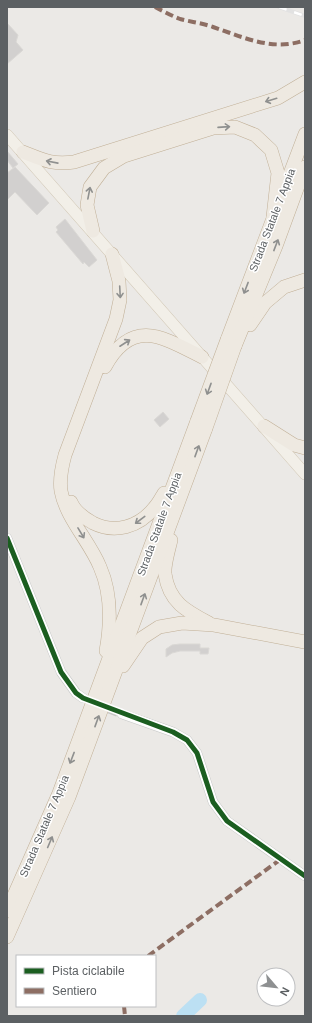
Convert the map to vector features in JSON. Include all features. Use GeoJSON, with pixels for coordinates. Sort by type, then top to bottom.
{"type":"FeatureCollection","features":[{"type":"Feature","properties":{"kind":"highway"},"geometry":{"type":"LineString","coordinates":[[23,152],[48,162],[61,164],[74,162],[278,98],[305,82]]}},
{"type":"Feature","properties":{"kind":"highway"},"geometry":{"type":"LineString","coordinates":[[93,231],[87,205],[90,187],[104,168],[124,156],[213,128],[235,127],[255,135],[271,150],[278,173],[273,217]]}},
{"type":"Feature","properties":{"kind":"highway","name":"Strada Statale 7 Appia"},"geometry":{"type":"LineString","coordinates":[[7,937],[59,793],[105,684],[176,507],[201,424],[231,343],[273,217],[305,134]]}},
{"type":"Feature","properties":{"kind":"highway","name":"Strada Statale 7 Appia"},"geometry":{"type":"LineString","coordinates":[[231,343],[276,246],[305,167]]}},
{"type":"Feature","properties":{"kind":"highway"},"geometry":{"type":"LineString","coordinates":[[105,684],[109,630],[109,594],[100,567],[68,510],[61,491],[61,473],[65,454],[116,319],[120,300],[119,281],[112,254]]}},
{"type":"Feature","properties":{"kind":"highway"},"geometry":{"type":"LineString","coordinates":[[231,343],[265,303],[284,287],[305,280]]}},
{"type":"Feature","properties":{"kind":"highway"},"geometry":{"type":"LineString","coordinates":[[180,467],[154,509],[136,524],[118,529],[102,527],[86,519],[73,508],[66,490],[66,474],[70,456],[83,422],[103,370],[111,355],[122,344],[135,338],[149,335],[163,338],[202,357]]}},
{"type":"Feature","properties":{"kind":"highway","name":"Strada Statale 7 Appia"},"geometry":{"type":"LineString","coordinates":[[105,684],[180,467],[201,424]]}},
{"type":"Feature","properties":{"kind":"highway"},"geometry":{"type":"LineString","coordinates":[[264,426],[294,445],[305,448]]}},
{"type":"Feature","properties":{"kind":"highway"},"geometry":{"type":"LineString","coordinates":[[176,507],[165,573],[172,596],[185,610],[214,625]]}},
{"type":"Feature","properties":{"kind":"highway"},"geometry":{"type":"LineString","coordinates":[[105,684],[142,638],[159,627],[182,623],[214,625],[305,642]]}},
{"type":"Feature","properties":{"kind":"highway","name":"Strada Statale 7 Appia"},"geometry":{"type":"LineString","coordinates":[[7,911],[30,874]]}},
{"type":"Feature","properties":{"kind":"main road"},"geometry":{"type":"LineString","coordinates":[[7,134],[305,474]]}},
{"type":"Feature","properties":{"kind":"street"},"geometry":{"type":"LineString","coordinates":[[7,538],[61,672],[76,693],[82,698]]}},
{"type":"Feature","properties":{"kind":"street"},"geometry":{"type":"LineString","coordinates":[[122,714],[173,732],[187,740],[197,753],[213,802],[227,821],[305,876]]}},
{"type":"Feature","properties":{"kind":"building"},"geometry":{"type":"Polygon","coordinates":[[[7,23],[18,35],[16,42],[23,50],[7,64],[7,23]]]}},
{"type":"Feature","properties":{"kind":"building"},"geometry":{"type":"Polygon","coordinates":[[[7,151],[18,164],[13,168],[7,160],[7,151]]]}},
{"type":"Feature","properties":{"kind":"building"},"geometry":{"type":"Polygon","coordinates":[[[15,167],[49,203],[37,215],[15,192],[7,200],[7,173],[15,167]]]}},
{"type":"Feature","properties":{"kind":"building"},"geometry":{"type":"Polygon","coordinates":[[[65,219],[97,260],[89,267],[84,262],[83,264],[56,232],[58,230],[56,227],[65,219]]]}},
{"type":"Feature","properties":{"kind":"building"},"geometry":{"type":"Polygon","coordinates":[[[163,412],[169,419],[160,427],[154,420],[163,412]]]}},
{"type":"Feature","properties":{"kind":"building"},"geometry":{"type":"Polygon","coordinates":[[[200,644],[200,648],[209,648],[208,654],[200,654],[200,651],[180,651],[172,653],[166,657],[166,649],[172,645],[200,644]]]}},
{"type":"Feature","properties":{"kind":"waterway"},"geometry":{"type":"LineString","coordinates":[[183,1016],[200,1000]]}},
{"type":"Feature","properties":{"kind":"tunnel"},"geometry":{"type":"LineString","coordinates":[[97,704],[122,714]]}},
{"type":"Feature","properties":{"kind":"railway"},"geometry":{"type":"LineString","coordinates":[[279,7],[305,16]]}},
{"type":"Feature","properties":{"kind":"marked path"},"geometry":{"type":"LineString","coordinates":[[155,7],[180,19],[209,26],[258,42],[281,44],[305,40]]}},
{"type":"Feature","properties":{"kind":"marked path"},"geometry":{"type":"LineString","coordinates":[[149,955],[281,859]]}},
{"type":"Feature","properties":{"kind":"marked path"},"geometry":{"type":"LineString","coordinates":[[124,1007],[125,1016]]}},
{"type":"Feature","properties":{"kind":"cycle path"},"geometry":{"type":"LineString","coordinates":[[7,538],[61,672],[76,693],[83,698],[173,732],[187,740],[197,753],[213,802],[227,821],[305,876]]}}]}
